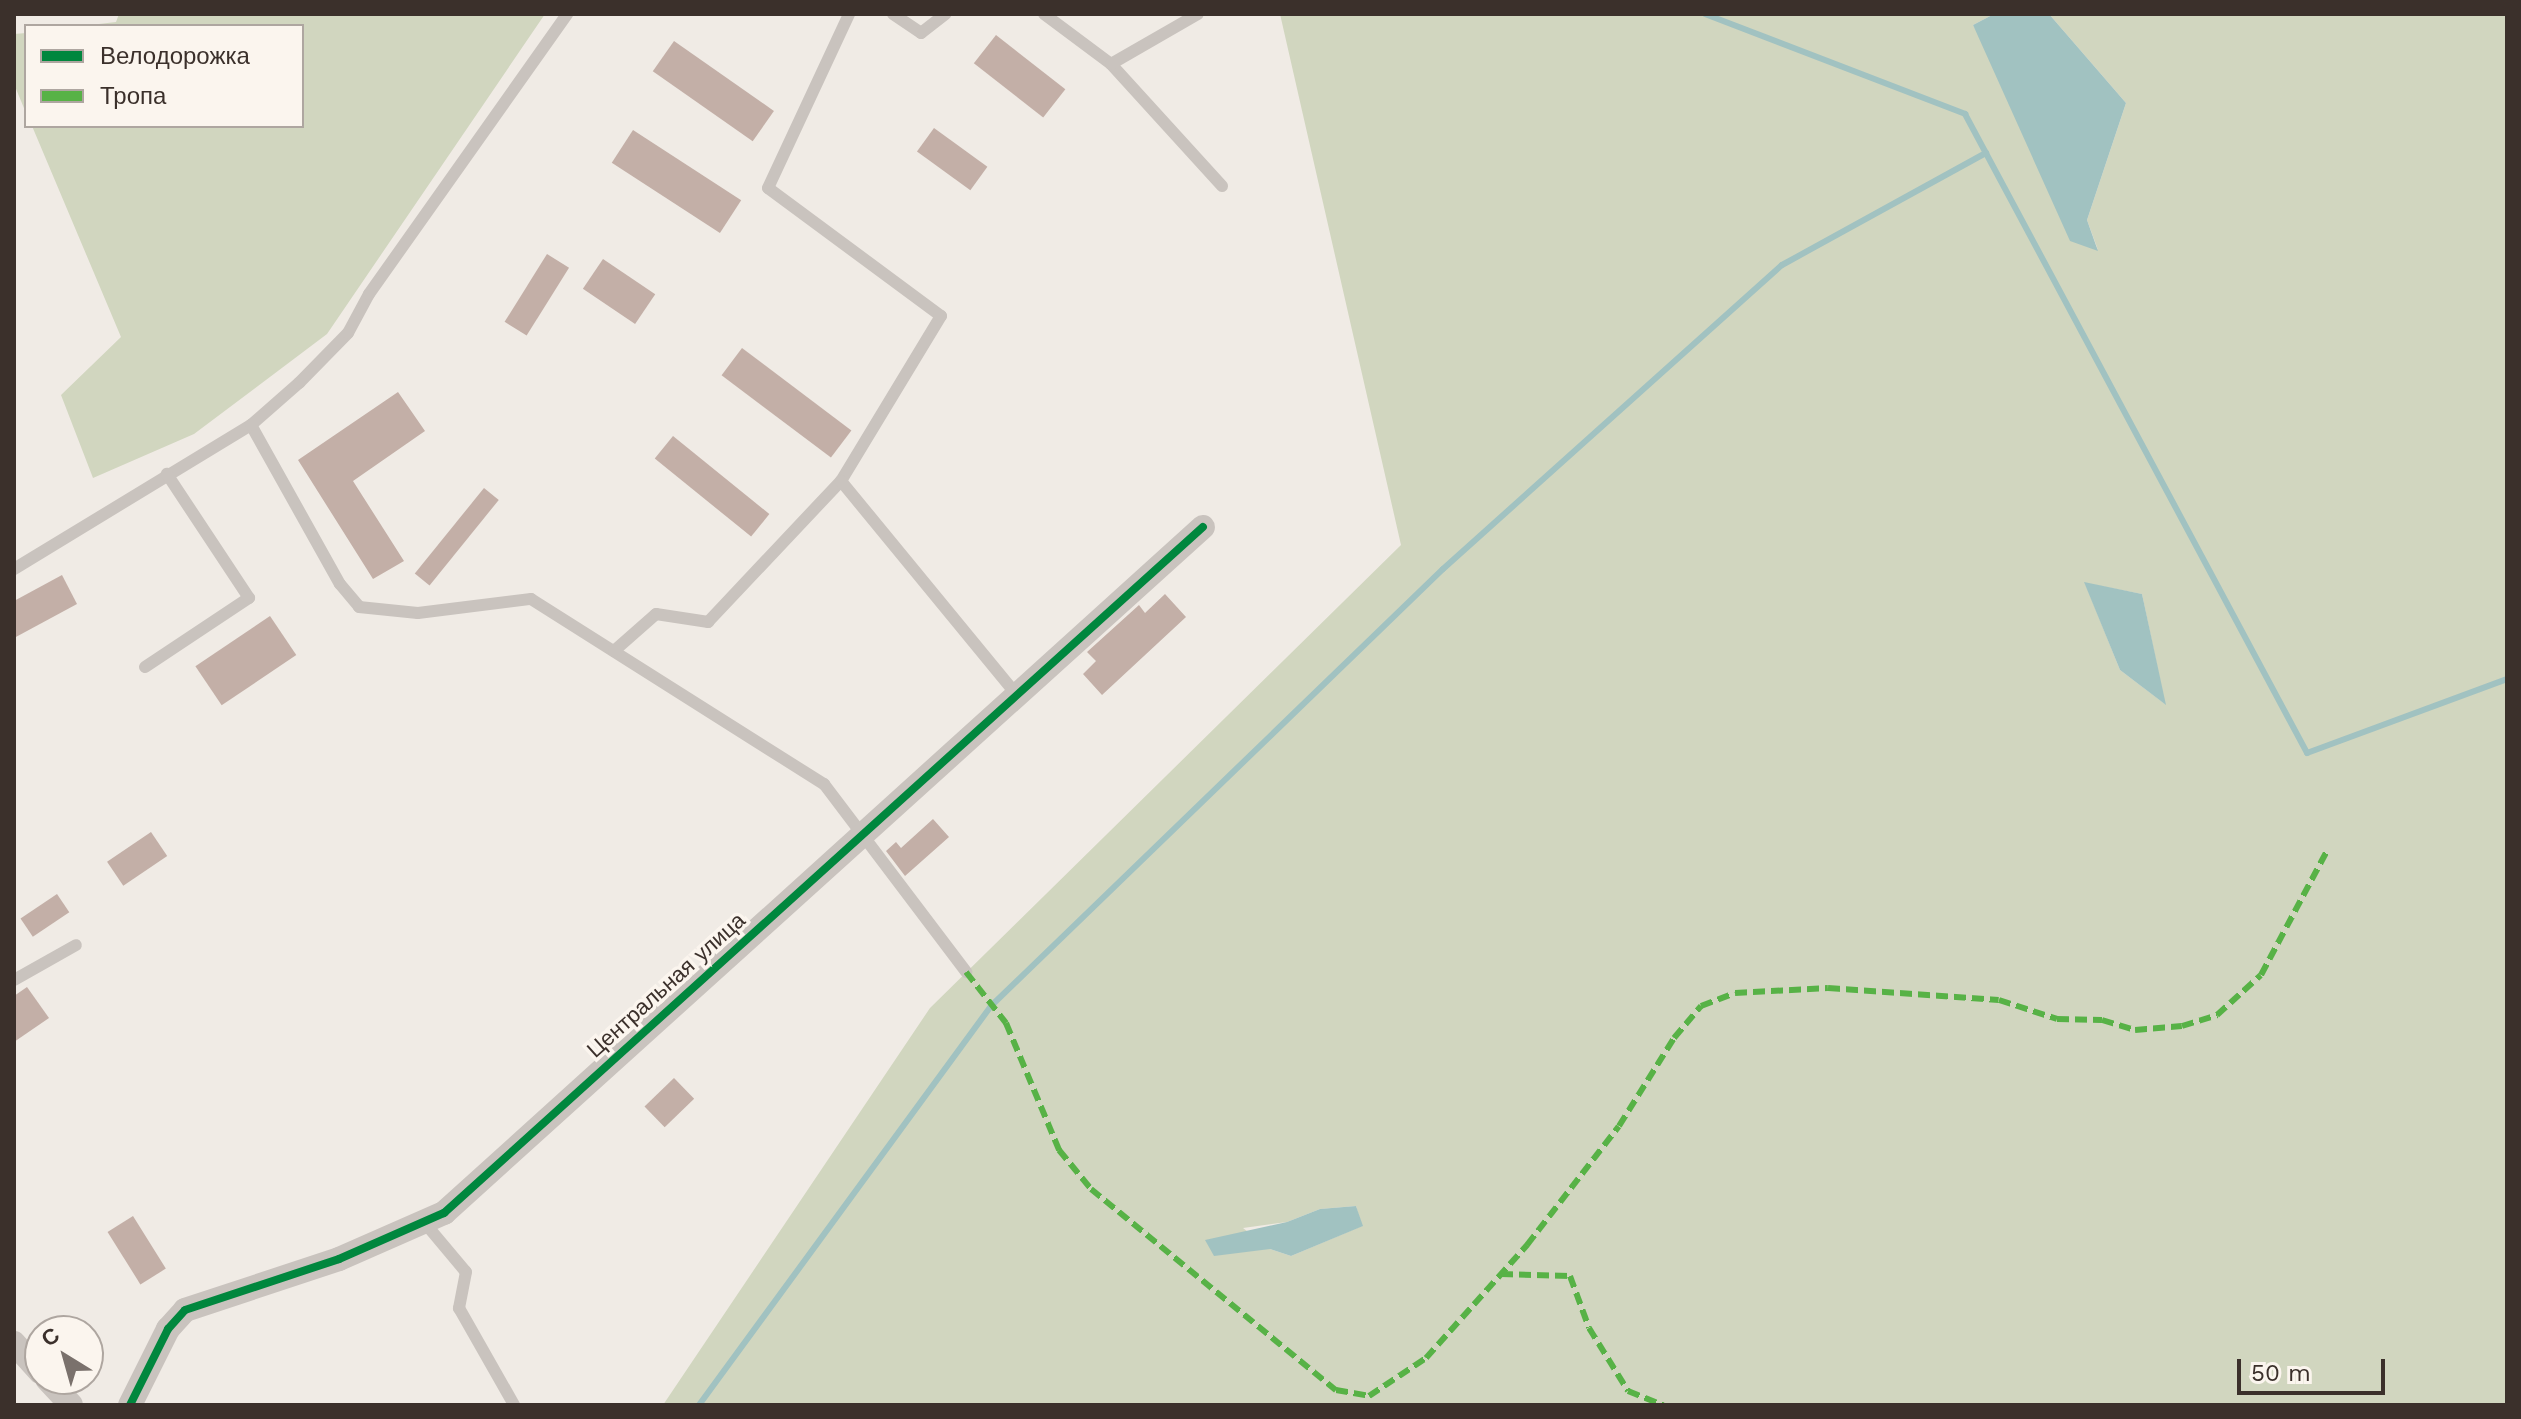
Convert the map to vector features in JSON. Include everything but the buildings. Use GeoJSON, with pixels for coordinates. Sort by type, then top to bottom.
{"type":"FeatureCollection","features":[{"type":"Feature","properties":{"kind":"street","name":"Центральная улица"},"geometry":{"type":"LineString","coordinates":[[130,1405],[168,1329],[185,1310],[339,1259],[444,1213],[860,832],[1203,527]]}},
{"type":"Feature","properties":{"kind":"lane"},"geometry":{"type":"LineString","coordinates":[[14,569],[251,425],[348,333],[369,294],[567,14]]}},
{"type":"Feature","properties":{"kind":"lane"},"geometry":{"type":"LineString","coordinates":[[614,651],[656,614],[708,622],[841,481],[941,316],[768,188],[849,14]]}},
{"type":"Feature","properties":{"kind":"lane"},"geometry":{"type":"LineString","coordinates":[[893,14],[921,33],[945,14]]}},
{"type":"Feature","properties":{"kind":"lane"},"geometry":{"type":"LineString","coordinates":[[1044,14],[1111,64],[1222,186]]}},
{"type":"Feature","properties":{"kind":"lane"},"geometry":{"type":"LineString","coordinates":[[1111,64],[1198,14]]}},
{"type":"Feature","properties":{"kind":"lane"},"geometry":{"type":"LineString","coordinates":[[251,425],[340,584],[359,607],[418,613],[531,599],[824,784],[966,972]]}},
{"type":"Feature","properties":{"kind":"lane"},"geometry":{"type":"LineString","coordinates":[[145,667],[249,598],[167,474]]}},
{"type":"Feature","properties":{"kind":"lane"},"geometry":{"type":"LineString","coordinates":[[841,481],[1016,694]]}},
{"type":"Feature","properties":{"kind":"lane"},"geometry":{"type":"LineString","coordinates":[[14,980],[76,945]]}},
{"type":"Feature","properties":{"kind":"lane"},"geometry":{"type":"LineString","coordinates":[[424,1222],[466,1272],[459,1308],[514,1405]]}},
{"type":"Feature","properties":{"kind":"green space"},"geometry":{"type":"Polygon","coordinates":[[[119,14],[545,14],[327,334],[194,434],[93,478],[61,395],[121,337],[33,128],[304,128],[304,24],[99,24],[116,22],[119,14]]]}},
{"type":"Feature","properties":{"kind":"green space"},"geometry":{"type":"Polygon","coordinates":[[[1280,14],[1994,14],[1973,25],[2098,250],[2087,220],[2126,103],[2049,14],[2507,14],[2507,1405],[663,1405],[930,1008],[1401,545],[1280,14]],[[2085,583],[2120,670],[2165,704],[2142,594],[2085,583]],[[1356,1206],[1320,1209],[1287,1222],[1243,1228],[1270,1249],[1291,1256],[1362,1226],[1356,1206]]]}},
{"type":"Feature","properties":{"kind":"green space"},"geometry":{"type":"Polygon","coordinates":[[[24,33],[24,108],[14,84],[14,34],[24,33]]]}},
{"type":"Feature","properties":{"kind":"water"},"geometry":{"type":"Polygon","coordinates":[[[1994,14],[2049,14],[2126,103],[2087,220],[2098,251],[2070,241],[1973,25],[1994,14]]]}},
{"type":"Feature","properties":{"kind":"water"},"geometry":{"type":"Polygon","coordinates":[[[2084,582],[2142,594],[2166,705],[2120,670],[2084,582]]]}},
{"type":"Feature","properties":{"kind":"water"},"geometry":{"type":"Polygon","coordinates":[[[1356,1206],[1363,1226],[1291,1256],[1270,1249],[1214,1256],[1205,1240],[1287,1222],[1320,1209],[1356,1206]]]}},
{"type":"Feature","properties":{"kind":"waterway"},"geometry":{"type":"LineString","coordinates":[[1705,14],[1965,114],[2307,753],[2507,679]]}},
{"type":"Feature","properties":{"kind":"waterway"},"geometry":{"type":"LineString","coordinates":[[699,1405],[992,1005],[1443,569],[1782,265],[1986,153]]}},
{"type":"Feature","properties":{"kind":"marked path"},"geometry":{"type":"LineString","coordinates":[[966,972],[1006,1023],[1059,1150],[1091,1189],[1336,1390],[1369,1396],[1426,1358],[1527,1245],[1619,1126],[1674,1038],[1701,1006],[1735,993],[1828,988],[1999,1000],[2057,1019],[2102,1020],[2135,1030],[2182,1026],[2217,1015],[2261,975],[2328,849]]}},
{"type":"Feature","properties":{"kind":"marked path"},"geometry":{"type":"LineString","coordinates":[[1501,1274],[1570,1276],[1589,1328],[1628,1391],[1663,1405]]}},
{"type":"Feature","properties":{"kind":"cycle path"},"geometry":{"type":"LineString","coordinates":[[130,1405],[168,1329],[185,1310],[339,1259],[444,1213],[1203,527]]}}]}
